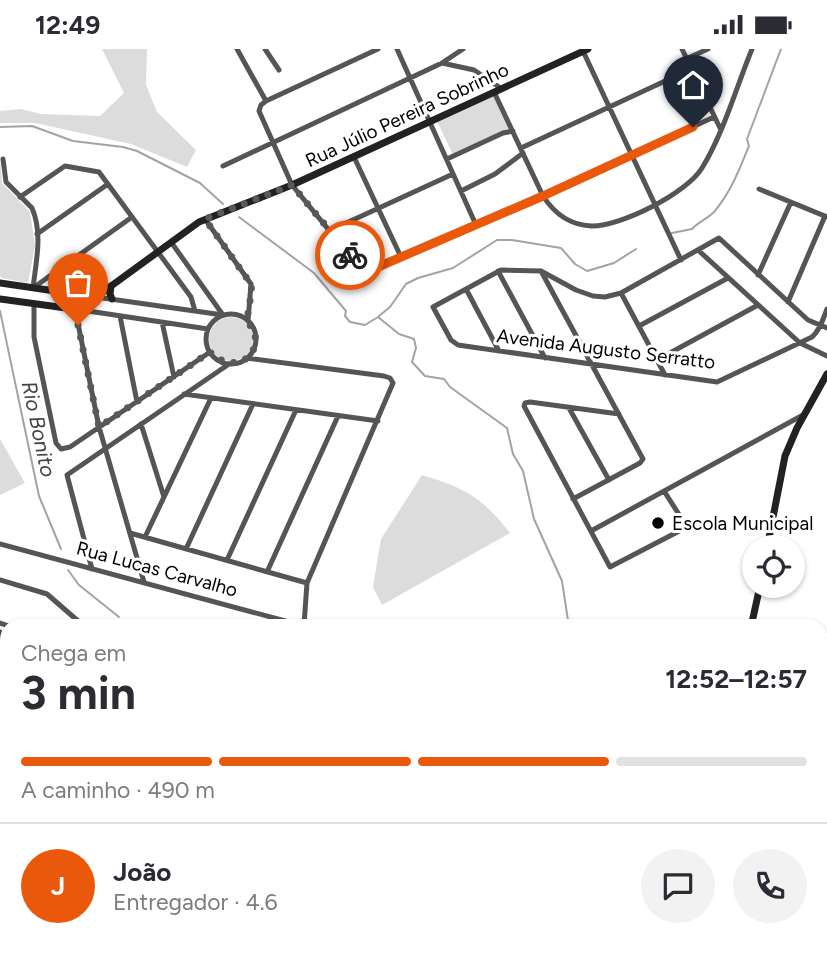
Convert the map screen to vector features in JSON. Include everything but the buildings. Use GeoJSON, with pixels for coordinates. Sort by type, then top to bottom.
{"type":"FeatureCollection","features":[{"type":"Feature","properties":{"kind":"main road","name":"Rua Júlio Pereira Sobrinho"},"geometry":{"type":"LineString","coordinates":[[96,297],[205,219],[292,185],[584,50]]}},
{"type":"Feature","properties":{"kind":"main road"},"geometry":{"type":"LineString","coordinates":[[0,283],[96,297],[88,311],[0,299]]}},
{"type":"Feature","properties":{"kind":"main road"},"geometry":{"type":"LineString","coordinates":[[111,286],[110,294],[113,299]]}},
{"type":"Feature","properties":{"kind":"main road"},"geometry":{"type":"LineString","coordinates":[[75,309],[73,300],[77,294]]}},
{"type":"Feature","properties":{"kind":"main road"},"geometry":{"type":"LineString","coordinates":[[769,535],[782,464],[791,440],[827,375]]}},
{"type":"Feature","properties":{"kind":"main road"},"geometry":{"type":"LineString","coordinates":[[753,619],[757,598]]}},
{"type":"Feature","properties":{"kind":"street"},"geometry":{"type":"LineString","coordinates":[[237,49],[266,101]]}},
{"type":"Feature","properties":{"kind":"street"},"geometry":{"type":"LineString","coordinates":[[265,49],[279,70]]}},
{"type":"Feature","properties":{"kind":"street"},"geometry":{"type":"LineString","coordinates":[[378,49],[266,101],[259,111],[292,185],[364,273],[543,196],[714,117]]}},
{"type":"Feature","properties":{"kind":"street"},"geometry":{"type":"LineString","coordinates":[[397,49],[476,225]]}},
{"type":"Feature","properties":{"kind":"street"},"geometry":{"type":"LineString","coordinates":[[681,49],[720,128]]}},
{"type":"Feature","properties":{"kind":"street"},"geometry":{"type":"LineString","coordinates":[[686,59],[708,49]]}},
{"type":"Feature","properties":{"kind":"street"},"geometry":{"type":"LineString","coordinates":[[458,50],[452,61],[453,65],[485,76],[498,90],[513,131],[543,196],[562,217],[589,226],[606,225],[655,205],[683,188],[696,176],[720,128],[752,49]]}},
{"type":"Feature","properties":{"kind":"street"},"geometry":{"type":"LineString","coordinates":[[223,166],[442,63],[458,50]]}},
{"type":"Feature","properties":{"kind":"street"},"geometry":{"type":"LineString","coordinates":[[584,50],[681,260]]}},
{"type":"Feature","properties":{"kind":"street"},"geometry":{"type":"LineString","coordinates":[[442,63],[466,69]]}},
{"type":"Feature","properties":{"kind":"street"},"geometry":{"type":"LineString","coordinates":[[461,191],[495,174],[522,150],[691,69]]}},
{"type":"Feature","properties":{"kind":"street"},"geometry":{"type":"LineString","coordinates":[[447,159],[513,131]]}},
{"type":"Feature","properties":{"kind":"street"},"geometry":{"type":"LineString","coordinates":[[354,157],[401,257]]}},
{"type":"Feature","properties":{"kind":"street"},"geometry":{"type":"LineString","coordinates":[[3,159],[6,182],[34,211],[38,249],[33,288]]}},
{"type":"Feature","properties":{"kind":"street"},"geometry":{"type":"LineString","coordinates":[[20,197],[65,166],[99,172],[191,297],[195,311]]}},
{"type":"Feature","properties":{"kind":"street"},"geometry":{"type":"LineString","coordinates":[[331,230],[453,174]]}},
{"type":"Feature","properties":{"kind":"street"},"geometry":{"type":"LineString","coordinates":[[37,234],[108,184]]}},
{"type":"Feature","properties":{"kind":"street"},"geometry":{"type":"LineString","coordinates":[[759,189],[826,217],[788,302]]}},
{"type":"Feature","properties":{"kind":"street"},"geometry":{"type":"LineString","coordinates":[[758,275],[791,202]]}},
{"type":"Feature","properties":{"kind":"street"},"geometry":{"type":"LineString","coordinates":[[33,288],[132,217]]}},
{"type":"Feature","properties":{"kind":"street"},"geometry":{"type":"LineString","coordinates":[[205,219],[251,284],[248,321]]}},
{"type":"Feature","properties":{"kind":"street"},"geometry":{"type":"LineString","coordinates":[[499,351],[466,289],[498,271],[541,271],[588,295],[605,297],[621,293],[719,238],[808,320],[824,326],[827,310]]}},
{"type":"Feature","properties":{"kind":"street"},"geometry":{"type":"LineString","coordinates":[[171,242],[223,315]]}},
{"type":"Feature","properties":{"kind":"street"},"geometry":{"type":"LineString","coordinates":[[698,250],[800,343],[827,356]]}},
{"type":"Feature","properties":{"kind":"street"},"geometry":{"type":"LineString","coordinates":[[498,271],[545,358]]}},
{"type":"Feature","properties":{"kind":"street"},"geometry":{"type":"LineString","coordinates":[[541,271],[643,461],[573,499]]}},
{"type":"Feature","properties":{"kind":"street"},"geometry":{"type":"LineString","coordinates":[[639,326],[728,278]]}},
{"type":"Feature","properties":{"kind":"street","name":"Avenida Augusto Serratto"},"geometry":{"type":"LineString","coordinates":[[466,289],[433,307],[455,344],[718,382],[800,343],[824,326]]}},
{"type":"Feature","properties":{"kind":"street"},"geometry":{"type":"LineString","coordinates":[[621,293],[665,375]]}},
{"type":"Feature","properties":{"kind":"street"},"geometry":{"type":"LineString","coordinates":[[96,297],[236,315],[253,326],[256,340],[246,358]]}},
{"type":"Feature","properties":{"kind":"street"},"geometry":{"type":"LineString","coordinates":[[34,303],[34,337],[56,443],[61,449],[70,447],[210,352]]}},
{"type":"Feature","properties":{"kind":"street"},"geometry":{"type":"LineString","coordinates":[[657,360],[758,305]]}},
{"type":"Feature","properties":{"kind":"street"},"geometry":{"type":"LineString","coordinates":[[75,309],[104,448],[144,582]]}},
{"type":"Feature","properties":{"kind":"street"},"geometry":{"type":"LineString","coordinates":[[88,311],[208,329]]}},
{"type":"Feature","properties":{"kind":"street"},"geometry":{"type":"LineString","coordinates":[[223,315],[208,329],[207,345],[210,352],[222,362],[229,363]]}},
{"type":"Feature","properties":{"kind":"street"},"geometry":{"type":"LineString","coordinates":[[120,316],[137,402]]}},
{"type":"Feature","properties":{"kind":"street"},"geometry":{"type":"LineString","coordinates":[[162,322],[174,377]]}},
{"type":"Feature","properties":{"kind":"street"},"geometry":{"type":"LineString","coordinates":[[92,569],[67,475],[229,363],[246,358],[384,376],[392,381],[392,389],[307,583],[304,619]]}},
{"type":"Feature","properties":{"kind":"street"},"geometry":{"type":"LineString","coordinates":[[184,394],[378,421]]}},
{"type":"Feature","properties":{"kind":"street"},"geometry":{"type":"LineString","coordinates":[[145,537],[211,398]]}},
{"type":"Feature","properties":{"kind":"street"},"geometry":{"type":"LineString","coordinates":[[619,414],[530,402],[524,404],[524,410],[610,567],[687,527],[664,491]]}},
{"type":"Feature","properties":{"kind":"street"},"geometry":{"type":"LineString","coordinates":[[186,549],[253,404]]}},
{"type":"Feature","properties":{"kind":"street"},"geometry":{"type":"LineString","coordinates":[[569,408],[609,480]]}},
{"type":"Feature","properties":{"kind":"street"},"geometry":{"type":"LineString","coordinates":[[227,560],[296,410]]}},
{"type":"Feature","properties":{"kind":"street"},"geometry":{"type":"LineString","coordinates":[[591,531],[804,415]]}},
{"type":"Feature","properties":{"kind":"street"},"geometry":{"type":"LineString","coordinates":[[267,572],[338,416]]}},
{"type":"Feature","properties":{"kind":"street"},"geometry":{"type":"LineString","coordinates":[[141,423],[164,497]]}},
{"type":"Feature","properties":{"kind":"street"},"geometry":{"type":"LineString","coordinates":[[781,427],[791,440]]}},
{"type":"Feature","properties":{"kind":"street"},"geometry":{"type":"LineString","coordinates":[[130,533],[307,583]]}},
{"type":"Feature","properties":{"kind":"street","name":"Rua Lucas Carvalho"},"geometry":{"type":"LineString","coordinates":[[0,544],[279,619]]}},
{"type":"Feature","properties":{"kind":"street"},"geometry":{"type":"LineString","coordinates":[[0,580],[47,594],[76,619]]}},
{"type":"Feature","properties":{"kind":"shaded area"},"geometry":{"type":"Polygon","coordinates":[[[102,49],[147,49],[146,85],[157,112],[196,150],[187,167],[131,144],[35,123],[0,123],[0,111],[21,109],[41,114],[100,116],[124,93],[102,49]]]}},
{"type":"Feature","properties":{"kind":"shaded area"},"geometry":{"type":"Polygon","coordinates":[[[493,95],[509,129],[453,155],[437,121],[493,95]]]}},
{"type":"Feature","properties":{"kind":"shaded area"},"geometry":{"type":"Polygon","coordinates":[[[0,158],[2,183],[30,212],[35,245],[28,283],[1,278],[0,275],[0,158]]]}},
{"type":"Feature","properties":{"kind":"shaded area"},"geometry":{"type":"Polygon","coordinates":[[[231,317],[246,324],[253,339],[246,354],[231,361],[216,354],[209,339],[216,324],[231,317]]]}},
{"type":"Feature","properties":{"kind":"shaded area"},"geometry":{"type":"Polygon","coordinates":[[[0,439],[25,483],[0,495],[0,439]]]}},
{"type":"Feature","properties":{"kind":"shaded area"},"geometry":{"type":"Polygon","coordinates":[[[422,475],[472,495],[510,533],[382,605],[373,587],[381,539],[422,475]]]}},
{"type":"Feature","properties":{"kind":"waterway"},"geometry":{"type":"LineString","coordinates":[[672,233],[692,229],[714,212],[725,197],[749,146],[747,139],[781,49]]}},
{"type":"Feature","properties":{"kind":"waterway"},"geometry":{"type":"LineString","coordinates":[[0,127],[32,126],[73,141],[137,151],[200,183],[223,204]]}},
{"type":"Feature","properties":{"kind":"waterway"},"geometry":{"type":"LineString","coordinates":[[239,217],[314,273],[346,311],[345,316],[350,322],[365,325],[378,317],[399,334],[414,339],[416,348],[412,362],[425,376],[444,379],[450,387],[507,428],[513,454],[523,471],[534,519],[562,581],[568,619]]}},
{"type":"Feature","properties":{"kind":"waterway"},"geometry":{"type":"LineString","coordinates":[[379,316],[390,307],[406,284],[453,268],[497,240],[561,248],[575,264],[587,271],[614,263],[636,249]]}},
{"type":"Feature","properties":{"kind":"waterway","name":"Rio Bonito"},"geometry":{"type":"LineString","coordinates":[[0,311],[39,496],[61,549]]}},
{"type":"Feature","properties":{"kind":"waterway","name":"Rio Bonito"},"geometry":{"type":"LineString","coordinates":[[68,570],[79,585],[119,617]]}},
{"type":"Feature","properties":{"kind":"way so far"},"geometry":{"type":"LineString","coordinates":[[78,325],[99,427],[210,352],[215,358],[229,363],[241,361],[251,353],[256,340],[253,326],[248,321],[251,284],[205,219],[292,185],[350,255]]}},
{"type":"Feature","properties":{"kind":"place","name":"Escola Municipal"},"geometry":{"type":"Point","coordinates":[658,523]}},
{"type":"Feature","properties":{"kind":"route"},"geometry":{"type":"LineString","coordinates":[[350,255],[364,273],[543,196],[693,127]]}}]}
